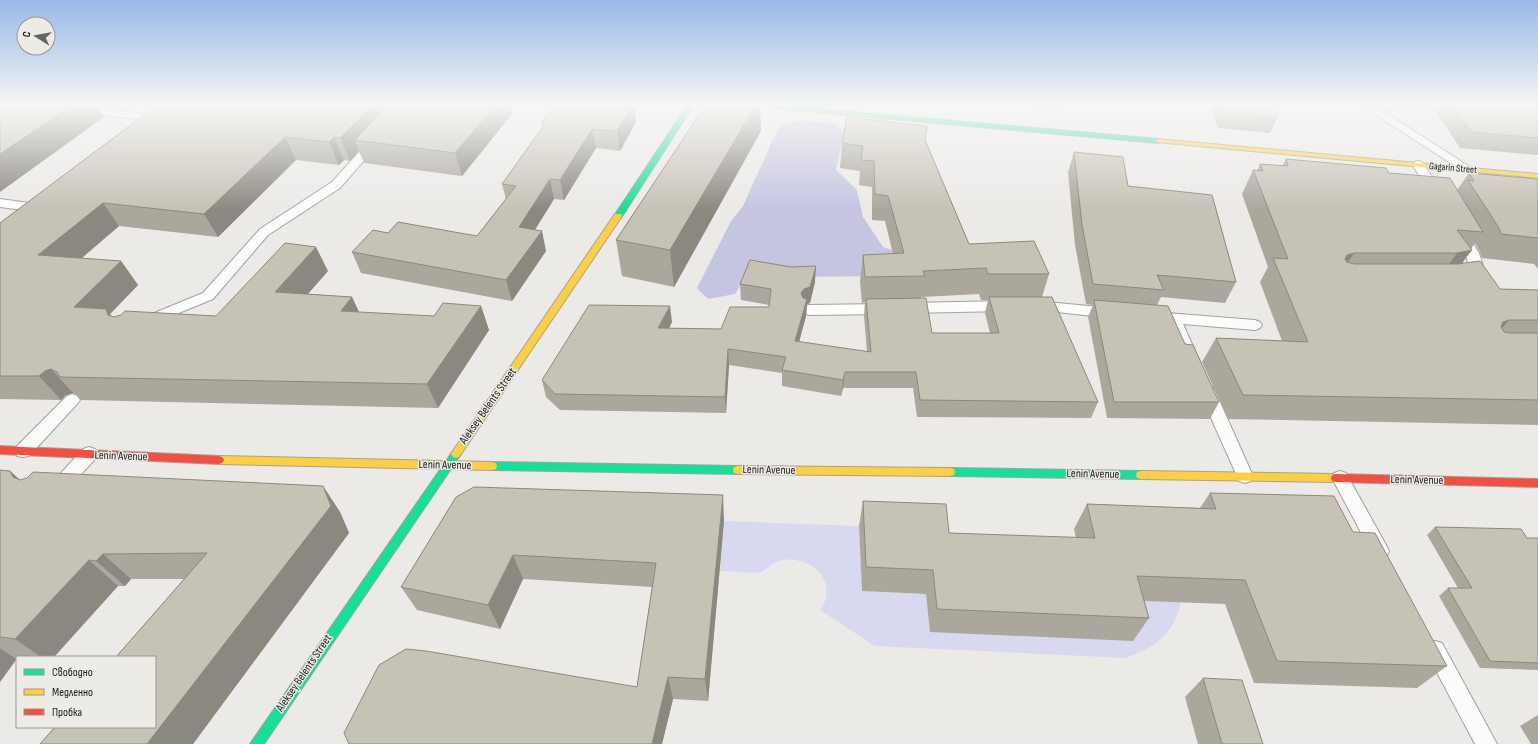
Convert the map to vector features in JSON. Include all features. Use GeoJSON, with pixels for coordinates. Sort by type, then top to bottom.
{"type":"FeatureCollection","features":[{"type":"Feature","properties":{"kind":"main road","name":"Aleksey Belents Street"},"geometry":{"type":"LineString","coordinates":[[256,744],[596,250],[667,141]]}},
{"type":"Feature","properties":{"kind":"main road","name":"Gagarin Street"},"geometry":{"type":"LineString","coordinates":[[1158,141],[1538,176]]}},
{"type":"Feature","properties":{"kind":"main road","name":"Lenin Avenue"},"geometry":{"type":"LineString","coordinates":[[0,450],[447,465],[1245,476],[1538,483]]}},
{"type":"Feature","properties":{"kind":"lane"},"geometry":{"type":"LineString","coordinates":[[137,330],[145,322],[208,296],[264,232],[336,185],[376,141]]}},
{"type":"Feature","properties":{"kind":"lane"},"geometry":{"type":"LineString","coordinates":[[1422,141],[1467,169]]}},
{"type":"Feature","properties":{"kind":"lane"},"geometry":{"type":"LineString","coordinates":[[1418,164],[1441,203]]}},
{"type":"Feature","properties":{"kind":"lane"},"geometry":{"type":"LineString","coordinates":[[0,203],[30,206]]}},
{"type":"Feature","properties":{"kind":"lane"},"geometry":{"type":"LineString","coordinates":[[1452,282],[1458,281],[1470,274],[1476,266],[1472,253],[1453,222]]}},
{"type":"Feature","properties":{"kind":"lane"},"geometry":{"type":"LineString","coordinates":[[809,310],[1020,306],[1126,314]]}},
{"type":"Feature","properties":{"kind":"lane"},"geometry":{"type":"LineString","coordinates":[[1142,316],[1255,325]]}},
{"type":"Feature","properties":{"kind":"lane"},"geometry":{"type":"LineString","coordinates":[[1173,318],[1245,476]]}},
{"type":"Feature","properties":{"kind":"lane"},"geometry":{"type":"LineString","coordinates":[[23,451],[72,400]]}},
{"type":"Feature","properties":{"kind":"lane"},"geometry":{"type":"LineString","coordinates":[[50,498],[89,454]]}},
{"type":"Feature","properties":{"kind":"lane"},"geometry":{"type":"LineString","coordinates":[[1340,478],[1389,567]]}},
{"type":"Feature","properties":{"kind":"lane"},"geometry":{"type":"LineString","coordinates":[[1427,635],[1486,744]]}},
{"type":"Feature","properties":{"kind":"shaded area"},"geometry":{"type":"Polygon","coordinates":[[[772,141],[842,141],[836,170],[857,190],[863,217],[883,247],[915,258],[885,276],[797,277],[748,273],[735,294],[708,299],[697,288],[731,221],[743,206],[772,141]]]}},
{"type":"Feature","properties":{"kind":"shaded area"},"geometry":{"type":"Polygon","coordinates":[[[724,521],[859,526],[862,591],[926,594],[930,632],[1122,600],[1181,602],[1178,614],[1173,624],[1161,639],[1136,654],[1125,658],[875,646],[820,610],[826,596],[825,582],[818,571],[801,561],[787,559],[781,560],[757,573],[720,571],[724,521]]]}},
{"type":"Feature","properties":{"kind":"building"},"geometry":{"type":"Polygon","coordinates":[[[0,141],[20,141],[0,154],[0,141]]]}},
{"type":"Feature","properties":{"kind":"building"},"geometry":{"type":"Polygon","coordinates":[[[110,141],[281,141],[204,214],[103,203],[38,255],[121,261],[74,307],[106,309],[108,315],[114,317],[121,315],[125,311],[216,316],[285,243],[316,247],[275,292],[352,297],[341,311],[434,316],[443,303],[481,306],[427,384],[60,377],[57,372],[51,369],[45,371],[39,376],[0,376],[0,223],[110,141]]]}},
{"type":"Feature","properties":{"kind":"building"},"geometry":{"type":"Polygon","coordinates":[[[361,141],[465,141],[455,153],[361,141]]]}},
{"type":"Feature","properties":{"kind":"building"},"geometry":{"type":"Polygon","coordinates":[[[533,141],[585,141],[560,180],[550,179],[519,227],[542,231],[506,280],[352,252],[373,230],[388,233],[398,222],[477,236],[516,186],[502,184],[533,141]]]}},
{"type":"Feature","properties":{"kind":"building"},"geometry":{"type":"Polygon","coordinates":[[[682,141],[735,141],[670,250],[616,240],[682,141]]]}},
{"type":"Feature","properties":{"kind":"building"},"geometry":{"type":"Polygon","coordinates":[[[842,141],[925,141],[969,244],[1034,241],[1049,274],[988,274],[986,268],[923,271],[925,276],[865,277],[863,255],[904,253],[888,196],[875,194],[874,161],[861,160],[863,146],[842,143],[842,141]]]}},
{"type":"Feature","properties":{"kind":"building"},"geometry":{"type":"Polygon","coordinates":[[[1074,152],[1123,157],[1128,186],[1212,195],[1236,282],[1157,275],[1164,290],[1093,284],[1082,225],[1074,152]]]}},
{"type":"Feature","properties":{"kind":"building"},"geometry":{"type":"Polygon","coordinates":[[[1286,159],[1386,168],[1389,173],[1450,178],[1483,232],[1457,230],[1472,250],[1457,253],[1354,253],[1347,255],[1345,259],[1347,262],[1354,264],[1458,264],[1480,261],[1500,289],[1538,290],[1538,320],[1509,320],[1503,322],[1501,327],[1504,332],[1510,333],[1538,333],[1538,400],[1243,395],[1216,338],[1308,342],[1273,258],[1288,259],[1253,170],[1263,171],[1260,164],[1288,166],[1286,159]]]}},
{"type":"Feature","properties":{"kind":"building"},"geometry":{"type":"Polygon","coordinates":[[[1469,173],[1538,179],[1538,238],[1501,234],[1499,228],[1468,180],[1474,181],[1469,173]]]}},
{"type":"Feature","properties":{"kind":"building"},"geometry":{"type":"Polygon","coordinates":[[[750,260],[791,267],[816,266],[810,287],[804,289],[801,293],[803,298],[807,299],[795,341],[871,352],[866,299],[926,298],[932,333],[999,333],[989,297],[1052,297],[1098,402],[920,400],[916,372],[845,372],[843,380],[782,370],[786,357],[728,349],[725,397],[555,394],[542,380],[589,305],[670,306],[658,328],[721,329],[730,307],[769,307],[771,289],[740,284],[750,260]]]}},
{"type":"Feature","properties":{"kind":"building"},"geometry":{"type":"Polygon","coordinates":[[[1094,300],[1168,306],[1185,344],[1193,345],[1219,402],[1114,402],[1094,300]]]}},
{"type":"Feature","properties":{"kind":"building"},"geometry":{"type":"Polygon","coordinates":[[[0,470],[10,471],[13,477],[20,480],[27,478],[33,472],[323,486],[331,506],[147,744],[40,744],[54,728],[156,728],[156,656],[117,656],[207,553],[103,554],[96,561],[89,560],[15,639],[0,637],[0,470]]]}},
{"type":"Feature","properties":{"kind":"building"},"geometry":{"type":"Polygon","coordinates":[[[474,487],[723,495],[705,679],[668,677],[652,744],[349,744],[344,733],[379,665],[406,649],[426,651],[637,687],[656,563],[513,555],[488,605],[401,587],[456,497],[474,487]]]}},
{"type":"Feature","properties":{"kind":"building"},"geometry":{"type":"Polygon","coordinates":[[[1210,493],[1334,496],[1353,532],[1375,533],[1447,666],[1277,661],[1245,580],[1137,576],[1149,618],[937,609],[933,570],[866,567],[863,501],[946,504],[949,533],[1095,538],[1087,504],[1216,509],[1210,493]]]}},
{"type":"Feature","properties":{"kind":"building"},"geometry":{"type":"Polygon","coordinates":[[[1435,527],[1521,529],[1527,538],[1538,538],[1538,663],[1490,661],[1448,588],[1472,588],[1435,527]]]}},
{"type":"Feature","properties":{"kind":"building"},"geometry":{"type":"Polygon","coordinates":[[[1203,678],[1242,680],[1263,744],[1222,744],[1203,678]]]}},
{"type":"Feature","properties":{"kind":"traffic: fast"},"geometry":{"type":"LineString","coordinates":[[618,216],[667,141]]}},
{"type":"Feature","properties":{"kind":"traffic: fast"},"geometry":{"type":"LineString","coordinates":[[256,744],[456,454]]}},
{"type":"Feature","properties":{"kind":"traffic: fast"},"geometry":{"type":"LineString","coordinates":[[492,466],[738,470]]}},
{"type":"Feature","properties":{"kind":"traffic: fast"},"geometry":{"type":"LineString","coordinates":[[950,472],[1141,475]]}},
{"type":"Feature","properties":{"kind":"traffic: slow"},"geometry":{"type":"LineString","coordinates":[[1158,141],[1538,176]]}},
{"type":"Feature","properties":{"kind":"traffic: slow"},"geometry":{"type":"LineString","coordinates":[[456,454],[618,216]]}},
{"type":"Feature","properties":{"kind":"traffic: slow"},"geometry":{"type":"LineString","coordinates":[[219,460],[492,466]]}},
{"type":"Feature","properties":{"kind":"traffic: slow"},"geometry":{"type":"LineString","coordinates":[[738,470],[950,472]]}},
{"type":"Feature","properties":{"kind":"traffic: slow"},"geometry":{"type":"LineString","coordinates":[[1141,475],[1336,478]]}},
{"type":"Feature","properties":{"kind":"traffic: jam"},"geometry":{"type":"LineString","coordinates":[[0,450],[219,460]]}},
{"type":"Feature","properties":{"kind":"traffic: jam"},"geometry":{"type":"LineString","coordinates":[[1336,478],[1538,483]]}}]}
